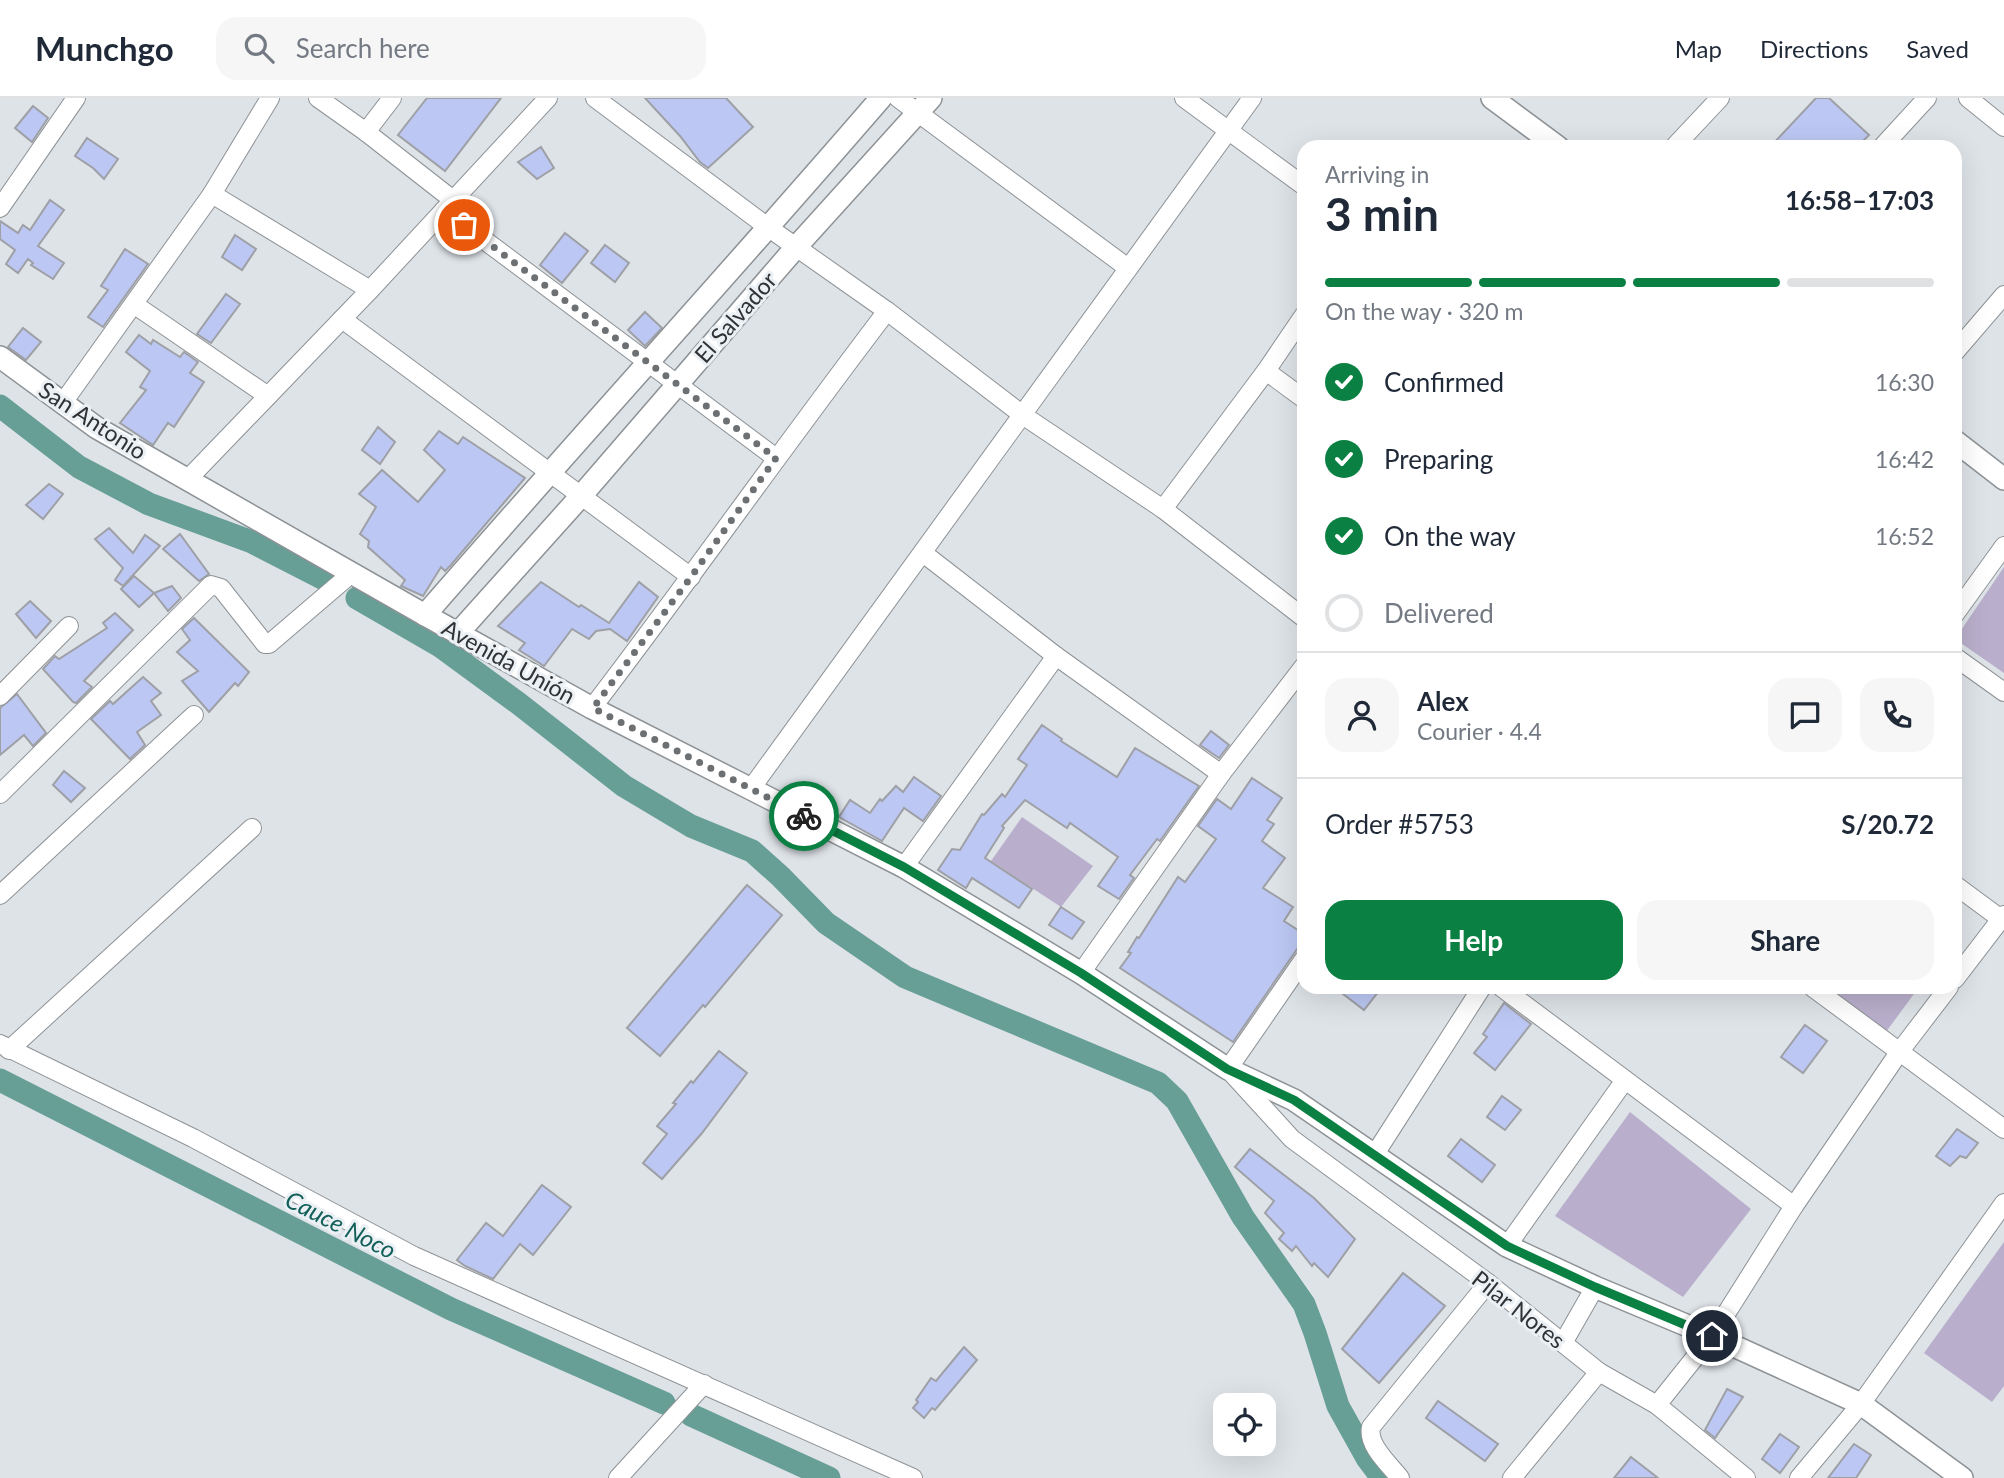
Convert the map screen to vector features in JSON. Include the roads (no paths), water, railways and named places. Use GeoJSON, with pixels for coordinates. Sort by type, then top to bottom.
{"type":"FeatureCollection","features":[{"type":"Feature","properties":{"kind":"street"},"geometry":{"type":"LineString","coordinates":[[0,208],[76,98]]}},
{"type":"Feature","properties":{"kind":"street"},"geometry":{"type":"LineString","coordinates":[[62,404],[212,194],[270,98]]}},
{"type":"Feature","properties":{"kind":"street"},"geometry":{"type":"LineString","coordinates":[[318,98],[366,132],[448,205],[776,458]]}},
{"type":"Feature","properties":{"kind":"street"},"geometry":{"type":"LineString","coordinates":[[366,132],[392,98]]}},
{"type":"Feature","properties":{"kind":"street"},"geometry":{"type":"LineString","coordinates":[[188,479],[370,290],[548,98]]}},
{"type":"Feature","properties":{"kind":"street"},"geometry":{"type":"LineString","coordinates":[[595,98],[769,228],[887,311],[1024,416],[1163,509],[1297,613]]}},
{"type":"Feature","properties":{"kind":"street","name":"El Salvador"},"geometry":{"type":"LineString","coordinates":[[425,615],[881,98]]}},
{"type":"Feature","properties":{"kind":"street"},"geometry":{"type":"LineString","coordinates":[[898,98],[925,105],[1128,268]]}},
{"type":"Feature","properties":{"kind":"street"},"geometry":{"type":"LineString","coordinates":[[1184,98],[1297,181]]}},
{"type":"Feature","properties":{"kind":"street"},"geometry":{"type":"LineString","coordinates":[[750,790],[1024,416],[1252,98]]}},
{"type":"Feature","properties":{"kind":"street"},"geometry":{"type":"LineString","coordinates":[[1681,140],[1720,98]]}},
{"type":"Feature","properties":{"kind":"street"},"geometry":{"type":"LineString","coordinates":[[1888,140],[1927,98]]}},
{"type":"Feature","properties":{"kind":"street"},"geometry":{"type":"LineString","coordinates":[[1968,98],[2004,127]]}},
{"type":"Feature","properties":{"kind":"street"},"geometry":{"type":"LineString","coordinates":[[1504,101],[1550,140]]}},
{"type":"Feature","properties":{"kind":"street","name":"El Salvador"},"geometry":{"type":"LineString","coordinates":[[459,632],[797,246],[925,105]]}},
{"type":"Feature","properties":{"kind":"street"},"geometry":{"type":"LineString","coordinates":[[212,194],[370,290]]}},
{"type":"Feature","properties":{"kind":"street"},"geometry":{"type":"LineString","coordinates":[[1962,344],[2004,295]]}},
{"type":"Feature","properties":{"kind":"street"},"geometry":{"type":"LineString","coordinates":[[135,305],[268,396]]}},
{"type":"Feature","properties":{"kind":"street"},"geometry":{"type":"LineString","coordinates":[[593,708],[887,311]]}},
{"type":"Feature","properties":{"kind":"street"},"geometry":{"type":"LineString","coordinates":[[342,319],[691,577]]}},
{"type":"Feature","properties":{"kind":"street"},"geometry":{"type":"LineString","coordinates":[[1163,509],[1297,325]]}},
{"type":"Feature","properties":{"kind":"street","name":"San Antonio"},"geometry":{"type":"LineString","coordinates":[[0,357],[97,428],[188,479]]}},
{"type":"Feature","properties":{"kind":"street"},"geometry":{"type":"LineString","coordinates":[[1266,371],[1297,394]]}},
{"type":"Feature","properties":{"kind":"street"},"geometry":{"type":"LineString","coordinates":[[1962,446],[2004,479]]}},
{"type":"Feature","properties":{"kind":"street","name":"Avenida Unión"},"geometry":{"type":"LineString","coordinates":[[188,479],[593,708],[904,867],[1081,973],[1227,1069],[1294,1100],[1507,1246],[1861,1404],[1962,1478]]}},
{"type":"Feature","properties":{"kind":"street"},"geometry":{"type":"LineString","coordinates":[[1962,604],[2004,546]]}},
{"type":"Feature","properties":{"kind":"street"},"geometry":{"type":"LineString","coordinates":[[923,553],[1056,656],[1221,774]]}},
{"type":"Feature","properties":{"kind":"street"},"geometry":{"type":"LineString","coordinates":[[0,794],[211,585],[221,588],[254,632],[265,644],[269,644],[352,573]]}},
{"type":"Feature","properties":{"kind":"street"},"geometry":{"type":"LineString","coordinates":[[0,696],[69,626]]}},
{"type":"Feature","properties":{"kind":"street"},"geometry":{"type":"LineString","coordinates":[[904,867],[1056,656]]}},
{"type":"Feature","properties":{"kind":"street"},"geometry":{"type":"LineString","coordinates":[[1962,662],[2004,692]]}},
{"type":"Feature","properties":{"kind":"street"},"geometry":{"type":"LineString","coordinates":[[1081,973],[1221,774],[1297,675]]}},
{"type":"Feature","properties":{"kind":"street"},"geometry":{"type":"LineString","coordinates":[[0,895],[194,715]]}},
{"type":"Feature","properties":{"kind":"street"},"geometry":{"type":"LineString","coordinates":[[252,828],[4,1047],[193,1138],[414,1256],[913,1478]]}},
{"type":"Feature","properties":{"kind":"street"},"geometry":{"type":"LineString","coordinates":[[1962,890],[2003,917],[1962,970]]}},
{"type":"Feature","properties":{"kind":"street"},"geometry":{"type":"LineString","coordinates":[[1227,1069],[1297,969]]}},
{"type":"Feature","properties":{"kind":"street"},"geometry":{"type":"LineString","coordinates":[[1375,1154],[1478,994]]}},
{"type":"Feature","properties":{"kind":"street"},"geometry":{"type":"LineString","coordinates":[[1510,994],[1794,1206]]}},
{"type":"Feature","properties":{"kind":"street"},"geometry":{"type":"LineString","coordinates":[[1822,994],[2004,1129]]}},
{"type":"Feature","properties":{"kind":"street"},"geometry":{"type":"LineString","coordinates":[[1657,1405],[1712,1336],[1794,1206],[1900,1051],[1944,994]]}},
{"type":"Feature","properties":{"kind":"street","name":"Pilar Nores"},"geometry":{"type":"LineString","coordinates":[[1227,1069],[1292,1139],[1488,1283],[1599,1372],[1657,1405],[1746,1478]]}},
{"type":"Feature","properties":{"kind":"street"},"geometry":{"type":"LineString","coordinates":[[1507,1246],[1625,1080]]}},
{"type":"Feature","properties":{"kind":"street"},"geometry":{"type":"LineString","coordinates":[[1799,1478],[1861,1404],[2004,1203]]}},
{"type":"Feature","properties":{"kind":"street"},"geometry":{"type":"LineString","coordinates":[[1400,1478],[1373,1442],[1371,1427],[1488,1283]]}},
{"type":"Feature","properties":{"kind":"street"},"geometry":{"type":"LineString","coordinates":[[1563,1343],[1595,1287]]}},
{"type":"Feature","properties":{"kind":"street"},"geometry":{"type":"LineString","coordinates":[[1512,1478],[1599,1372]]}},
{"type":"Feature","properties":{"kind":"street"},"geometry":{"type":"LineString","coordinates":[[618,1478],[704,1384]]}},
{"type":"Feature","properties":{"kind":"waterway"},"geometry":{"type":"LineString","coordinates":[[0,406],[79,467],[149,504],[252,542],[328,581]]}},
{"type":"Feature","properties":{"kind":"waterway"},"geometry":{"type":"LineString","coordinates":[[357,598],[440,646],[624,786],[691,826],[752,851],[826,923],[905,977],[1158,1083],[1177,1101],[1243,1217],[1304,1304],[1338,1406],[1367,1458],[1382,1478]]}},
{"type":"Feature","properties":{"kind":"waterway","name":"Cauce Noco"},"geometry":{"type":"LineString","coordinates":[[0,1080],[451,1309],[664,1403]]}},
{"type":"Feature","properties":{"kind":"waterway","name":"Cauce Noco"},"geometry":{"type":"LineString","coordinates":[[691,1415],[829,1478]]}}]}
